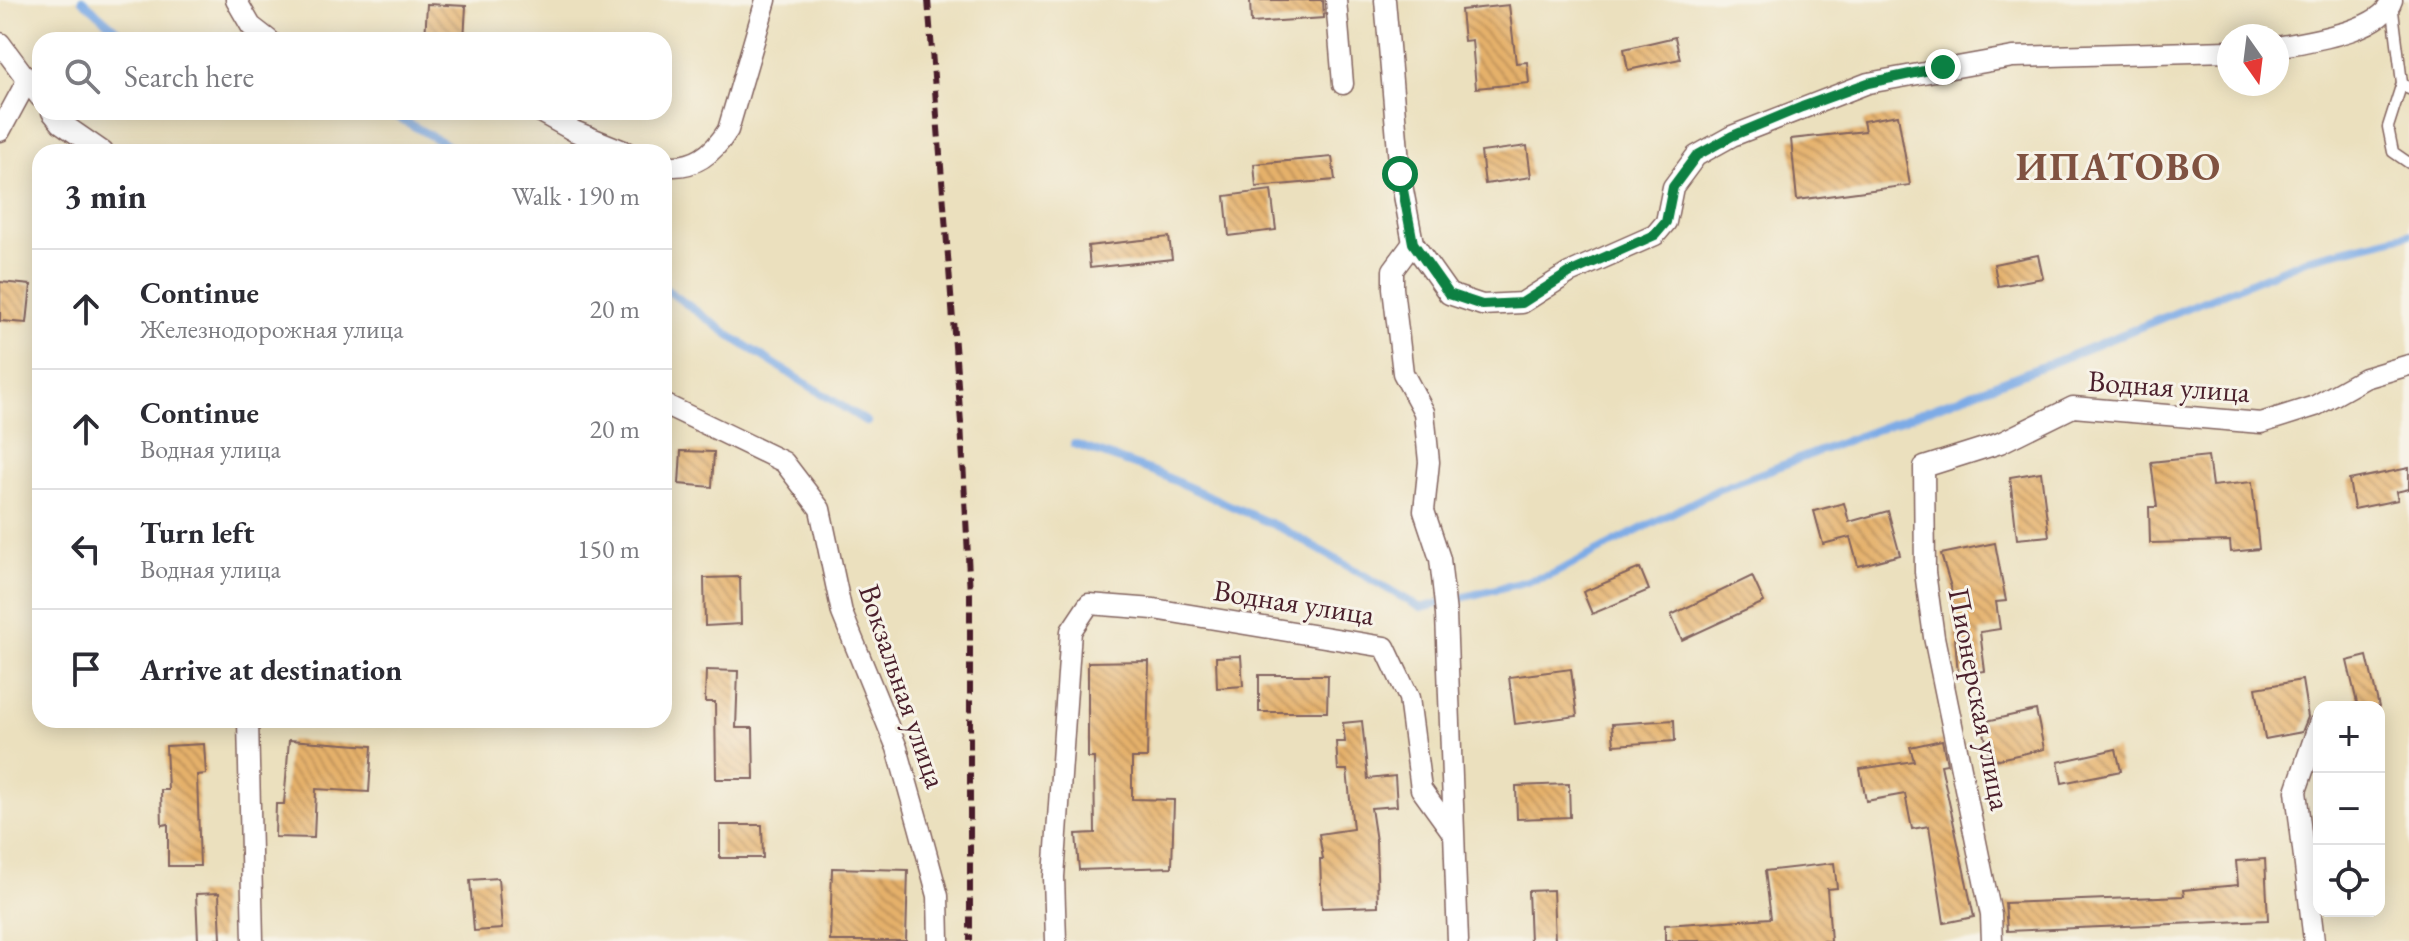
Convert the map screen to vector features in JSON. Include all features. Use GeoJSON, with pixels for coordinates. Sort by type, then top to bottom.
{"type":"FeatureCollection","features":[{"type":"Feature","properties":{"kind":"street"},"geometry":{"type":"LineString","coordinates":[[672,166],[698,161],[721,141],[728,130],[766,0]]}},
{"type":"Feature","properties":{"kind":"street"},"geometry":{"type":"LineString","coordinates":[[1336,0],[1343,84]]}},
{"type":"Feature","properties":{"kind":"street"},"geometry":{"type":"LineString","coordinates":[[1385,0],[1400,174],[1413,243],[1449,294],[1482,305],[1522,303],[1569,273],[1655,235],[1666,222],[1673,187],[1696,156],[1732,136],[1868,83],[2013,57],[2217,51]]}},
{"type":"Feature","properties":{"kind":"street"},"geometry":{"type":"LineString","coordinates":[[236,2],[251,26],[259,32]]}},
{"type":"Feature","properties":{"kind":"street"},"geometry":{"type":"LineString","coordinates":[[2289,44],[2355,28],[2390,4]]}},
{"type":"Feature","properties":{"kind":"street"},"geometry":{"type":"LineString","coordinates":[[0,43],[32,86]]}},
{"type":"Feature","properties":{"kind":"street"},"geometry":{"type":"LineString","coordinates":[[0,131],[32,91]]}},
{"type":"Feature","properties":{"kind":"street"},"geometry":{"type":"LineString","coordinates":[[59,120],[91,144]]}},
{"type":"Feature","properties":{"kind":"street"},"geometry":{"type":"LineString","coordinates":[[554,120],[606,144]]}},
{"type":"Feature","properties":{"kind":"street"},"geometry":{"type":"LineString","coordinates":[[1413,243],[1393,270],[1393,288],[1403,373],[1424,412],[1429,462],[1424,511],[1440,559],[1444,588],[1458,941]]}},
{"type":"Feature","properties":{"kind":"street","name":"Водная улица"},"geometry":{"type":"LineString","coordinates":[[1924,467],[2000,443],[2073,407],[2261,423],[2315,406],[2365,378],[2409,365]]}},
{"type":"Feature","properties":{"kind":"street","name":"Вокзальная улица"},"geometry":{"type":"LineString","coordinates":[[672,408],[784,462],[820,509],[842,613],[897,748],[919,826],[938,896],[939,941]]}},
{"type":"Feature","properties":{"kind":"street","name":"Пионерская улица"},"geometry":{"type":"LineString","coordinates":[[1924,467],[1925,572],[1934,637],[1991,915],[1992,941]]}},
{"type":"Feature","properties":{"kind":"street","name":"Водная улица"},"geometry":{"type":"LineString","coordinates":[[1056,941],[1054,877],[1070,697],[1071,631],[1089,604],[1154,609],[1385,647],[1409,698],[1421,789],[1452,832]]}},
{"type":"Feature","properties":{"kind":"street"},"geometry":{"type":"LineString","coordinates":[[248,728],[253,941]]}},
{"type":"Feature","properties":{"kind":"street"},"geometry":{"type":"LineString","coordinates":[[2313,741],[2296,791],[2314,941]]}},
{"type":"Feature","properties":{"kind":"lane"},"geometry":{"type":"LineString","coordinates":[[2390,4],[2406,86],[2388,127],[2393,152],[2409,163]]}},
{"type":"Feature","properties":{"kind":"building"},"geometry":{"type":"Polygon","coordinates":[[[1250,0],[1323,0],[1324,18],[1251,23],[1250,0]]]}},
{"type":"Feature","properties":{"kind":"building"},"geometry":{"type":"Polygon","coordinates":[[[427,4],[466,6],[464,32],[425,32],[427,4]]]}},
{"type":"Feature","properties":{"kind":"building"},"geometry":{"type":"Polygon","coordinates":[[[1509,5],[1516,63],[1527,62],[1529,83],[1476,88],[1472,40],[1464,41],[1461,10],[1509,5]]]}},
{"type":"Feature","properties":{"kind":"building"},"geometry":{"type":"Polygon","coordinates":[[[1675,37],[1680,59],[1628,70],[1624,49],[1675,37]]]}},
{"type":"Feature","properties":{"kind":"building"},"geometry":{"type":"Polygon","coordinates":[[[1898,115],[1910,185],[1797,200],[1791,139],[1865,131],[1863,121],[1898,115]]]}},
{"type":"Feature","properties":{"kind":"building"},"geometry":{"type":"Polygon","coordinates":[[[1527,146],[1531,177],[1485,184],[1481,152],[1527,146]]]}},
{"type":"Feature","properties":{"kind":"building"},"geometry":{"type":"Polygon","coordinates":[[[1332,157],[1335,180],[1256,187],[1254,164],[1332,157]]]}},
{"type":"Feature","properties":{"kind":"building"},"geometry":{"type":"Polygon","coordinates":[[[1271,190],[1276,230],[1229,236],[1225,196],[1271,190]]]}},
{"type":"Feature","properties":{"kind":"building"},"geometry":{"type":"Polygon","coordinates":[[[1169,237],[1172,259],[1090,268],[1088,246],[1169,237]]]}},
{"type":"Feature","properties":{"kind":"building"},"geometry":{"type":"Polygon","coordinates":[[[2038,255],[2043,278],[1998,286],[1994,264],[2038,255]]]}},
{"type":"Feature","properties":{"kind":"building"},"geometry":{"type":"Polygon","coordinates":[[[0,282],[31,285],[27,323],[0,321],[0,282]]]}},
{"type":"Feature","properties":{"kind":"building"},"geometry":{"type":"Polygon","coordinates":[[[681,451],[714,452],[712,487],[679,484],[681,451]]]}},
{"type":"Feature","properties":{"kind":"building"},"geometry":{"type":"Polygon","coordinates":[[[2208,456],[2212,486],[2252,482],[2259,549],[2231,552],[2230,541],[2150,543],[2149,507],[2157,507],[2151,462],[2208,456]]]}},
{"type":"Feature","properties":{"kind":"building"},"geometry":{"type":"Polygon","coordinates":[[[2409,468],[2409,489],[2396,492],[2398,500],[2354,509],[2349,480],[2409,468]]]}},
{"type":"Feature","properties":{"kind":"building"},"geometry":{"type":"Polygon","coordinates":[[[2041,472],[2049,536],[2017,539],[2010,477],[2041,472]]]}},
{"type":"Feature","properties":{"kind":"building"},"geometry":{"type":"Polygon","coordinates":[[[1844,503],[1849,522],[1888,511],[1900,555],[1858,566],[1850,537],[1823,544],[1814,511],[1844,503]]]}},
{"type":"Feature","properties":{"kind":"building"},"geometry":{"type":"Polygon","coordinates":[[[1995,543],[2006,601],[1996,602],[2000,629],[1980,632],[1985,671],[1958,675],[1951,587],[1941,554],[1995,543]]]}},
{"type":"Feature","properties":{"kind":"building"},"geometry":{"type":"Polygon","coordinates":[[[1640,568],[1649,590],[1592,614],[1583,592],[1640,568]]]}},
{"type":"Feature","properties":{"kind":"building"},"geometry":{"type":"Polygon","coordinates":[[[1752,576],[1764,602],[1682,640],[1671,615],[1752,576]]]}},
{"type":"Feature","properties":{"kind":"building"},"geometry":{"type":"Polygon","coordinates":[[[740,577],[741,624],[705,626],[704,578],[740,577]]]}},
{"type":"Feature","properties":{"kind":"building"},"geometry":{"type":"Polygon","coordinates":[[[1241,656],[1243,686],[1217,688],[1216,657],[1241,656]]]}},
{"type":"Feature","properties":{"kind":"building"},"geometry":{"type":"Polygon","coordinates":[[[2367,656],[2378,701],[2357,701],[2347,661],[2367,656]]]}},
{"type":"Feature","properties":{"kind":"building"},"geometry":{"type":"Polygon","coordinates":[[[1149,661],[1147,758],[1132,758],[1132,799],[1174,800],[1172,867],[1079,870],[1076,834],[1095,833],[1094,758],[1088,758],[1088,662],[1149,661]]]}},
{"type":"Feature","properties":{"kind":"building"},"geometry":{"type":"Polygon","coordinates":[[[1571,669],[1577,716],[1515,724],[1509,677],[1571,669]]]}},
{"type":"Feature","properties":{"kind":"building"},"geometry":{"type":"Polygon","coordinates":[[[706,670],[738,671],[736,728],[753,728],[754,779],[716,779],[715,702],[705,702],[706,670]]]}},
{"type":"Feature","properties":{"kind":"building"},"geometry":{"type":"Polygon","coordinates":[[[1259,675],[1328,675],[1327,712],[1259,712],[1259,675]]]}},
{"type":"Feature","properties":{"kind":"building"},"geometry":{"type":"Polygon","coordinates":[[[2302,680],[2308,717],[2302,732],[2265,739],[2256,688],[2302,680]]]}},
{"type":"Feature","properties":{"kind":"building"},"geometry":{"type":"Polygon","coordinates":[[[2036,710],[2044,749],[1990,761],[1982,722],[2036,710]]]}},
{"type":"Feature","properties":{"kind":"building"},"geometry":{"type":"Polygon","coordinates":[[[1674,720],[1675,741],[1614,745],[1612,724],[1674,720]]]}},
{"type":"Feature","properties":{"kind":"building"},"geometry":{"type":"Polygon","coordinates":[[[1362,721],[1368,779],[1395,776],[1397,806],[1371,808],[1376,841],[1378,906],[1322,908],[1320,859],[1323,859],[1319,834],[1353,829],[1347,770],[1338,770],[1336,742],[1345,742],[1343,723],[1362,721]]]}},
{"type":"Feature","properties":{"kind":"building"},"geometry":{"type":"Polygon","coordinates":[[[289,740],[372,746],[369,792],[316,789],[314,838],[275,837],[276,804],[284,804],[289,740]]]}},
{"type":"Feature","properties":{"kind":"building"},"geometry":{"type":"Polygon","coordinates":[[[1942,740],[1947,764],[1941,765],[1974,917],[1944,923],[1929,826],[1912,829],[1905,794],[1866,801],[1860,769],[1914,761],[1910,747],[1942,740]]]}},
{"type":"Feature","properties":{"kind":"building"},"geometry":{"type":"Polygon","coordinates":[[[204,744],[206,774],[197,775],[200,866],[168,866],[168,824],[162,825],[161,790],[168,790],[166,746],[204,744]]]}},
{"type":"Feature","properties":{"kind":"building"},"geometry":{"type":"Polygon","coordinates":[[[2116,749],[2121,771],[2062,783],[2058,762],[2116,749]]]}},
{"type":"Feature","properties":{"kind":"building"},"geometry":{"type":"Polygon","coordinates":[[[1569,784],[1570,817],[1517,819],[1516,786],[1569,784]]]}},
{"type":"Feature","properties":{"kind":"building"},"geometry":{"type":"Polygon","coordinates":[[[720,825],[762,825],[763,858],[720,858],[720,825]]]}},
{"type":"Feature","properties":{"kind":"building"},"geometry":{"type":"Polygon","coordinates":[[[2265,859],[2268,920],[2007,931],[2005,903],[2184,896],[2183,890],[2238,885],[2236,861],[2265,859]]]}},
{"type":"Feature","properties":{"kind":"building"},"geometry":{"type":"Polygon","coordinates":[[[1834,863],[1837,888],[1827,889],[1831,941],[1665,941],[1665,925],[1771,918],[1765,871],[1834,863]]]}},
{"type":"Feature","properties":{"kind":"building"},"geometry":{"type":"Polygon","coordinates":[[[832,868],[908,870],[906,941],[830,941],[832,868]]]}},
{"type":"Feature","properties":{"kind":"building"},"geometry":{"type":"Polygon","coordinates":[[[498,878],[502,929],[474,931],[470,880],[498,878]]]}},
{"type":"Feature","properties":{"kind":"building"},"geometry":{"type":"Polygon","coordinates":[[[1553,890],[1555,941],[1530,941],[1528,891],[1553,890]]]}},
{"type":"Feature","properties":{"kind":"building"},"geometry":{"type":"Polygon","coordinates":[[[219,893],[221,939],[198,940],[196,894],[219,893]]]}},
{"type":"Feature","properties":{"kind":"waterway"},"geometry":{"type":"LineString","coordinates":[[82,0],[119,32]]}},
{"type":"Feature","properties":{"kind":"waterway"},"geometry":{"type":"LineString","coordinates":[[403,120],[445,144]]}},
{"type":"Feature","properties":{"kind":"waterway"},"geometry":{"type":"LineString","coordinates":[[1074,444],[1155,472],[1283,529],[1421,608],[1551,575],[1717,490],[2059,360],[2310,258],[2409,234]]}},
{"type":"Feature","properties":{"kind":"waterway"},"geometry":{"type":"LineString","coordinates":[[672,294],[738,341],[867,422]]}},
{"type":"Feature","properties":{"kind":"railway"},"geometry":{"type":"LineString","coordinates":[[928,0],[961,423],[970,594],[970,941]]}},
{"type":"Feature","properties":{"kind":"district","name":"ИПАТОВО"},"geometry":{"type":"Point","coordinates":[2119,166]}},
{"type":"Feature","properties":{"kind":"route"},"geometry":{"type":"LineString","coordinates":[[1400,174],[1413,243],[1449,294],[1482,305],[1522,303],[1569,273],[1655,235],[1666,222],[1673,187],[1696,156],[1732,136],[1868,83],[1943,67]]}}]}
